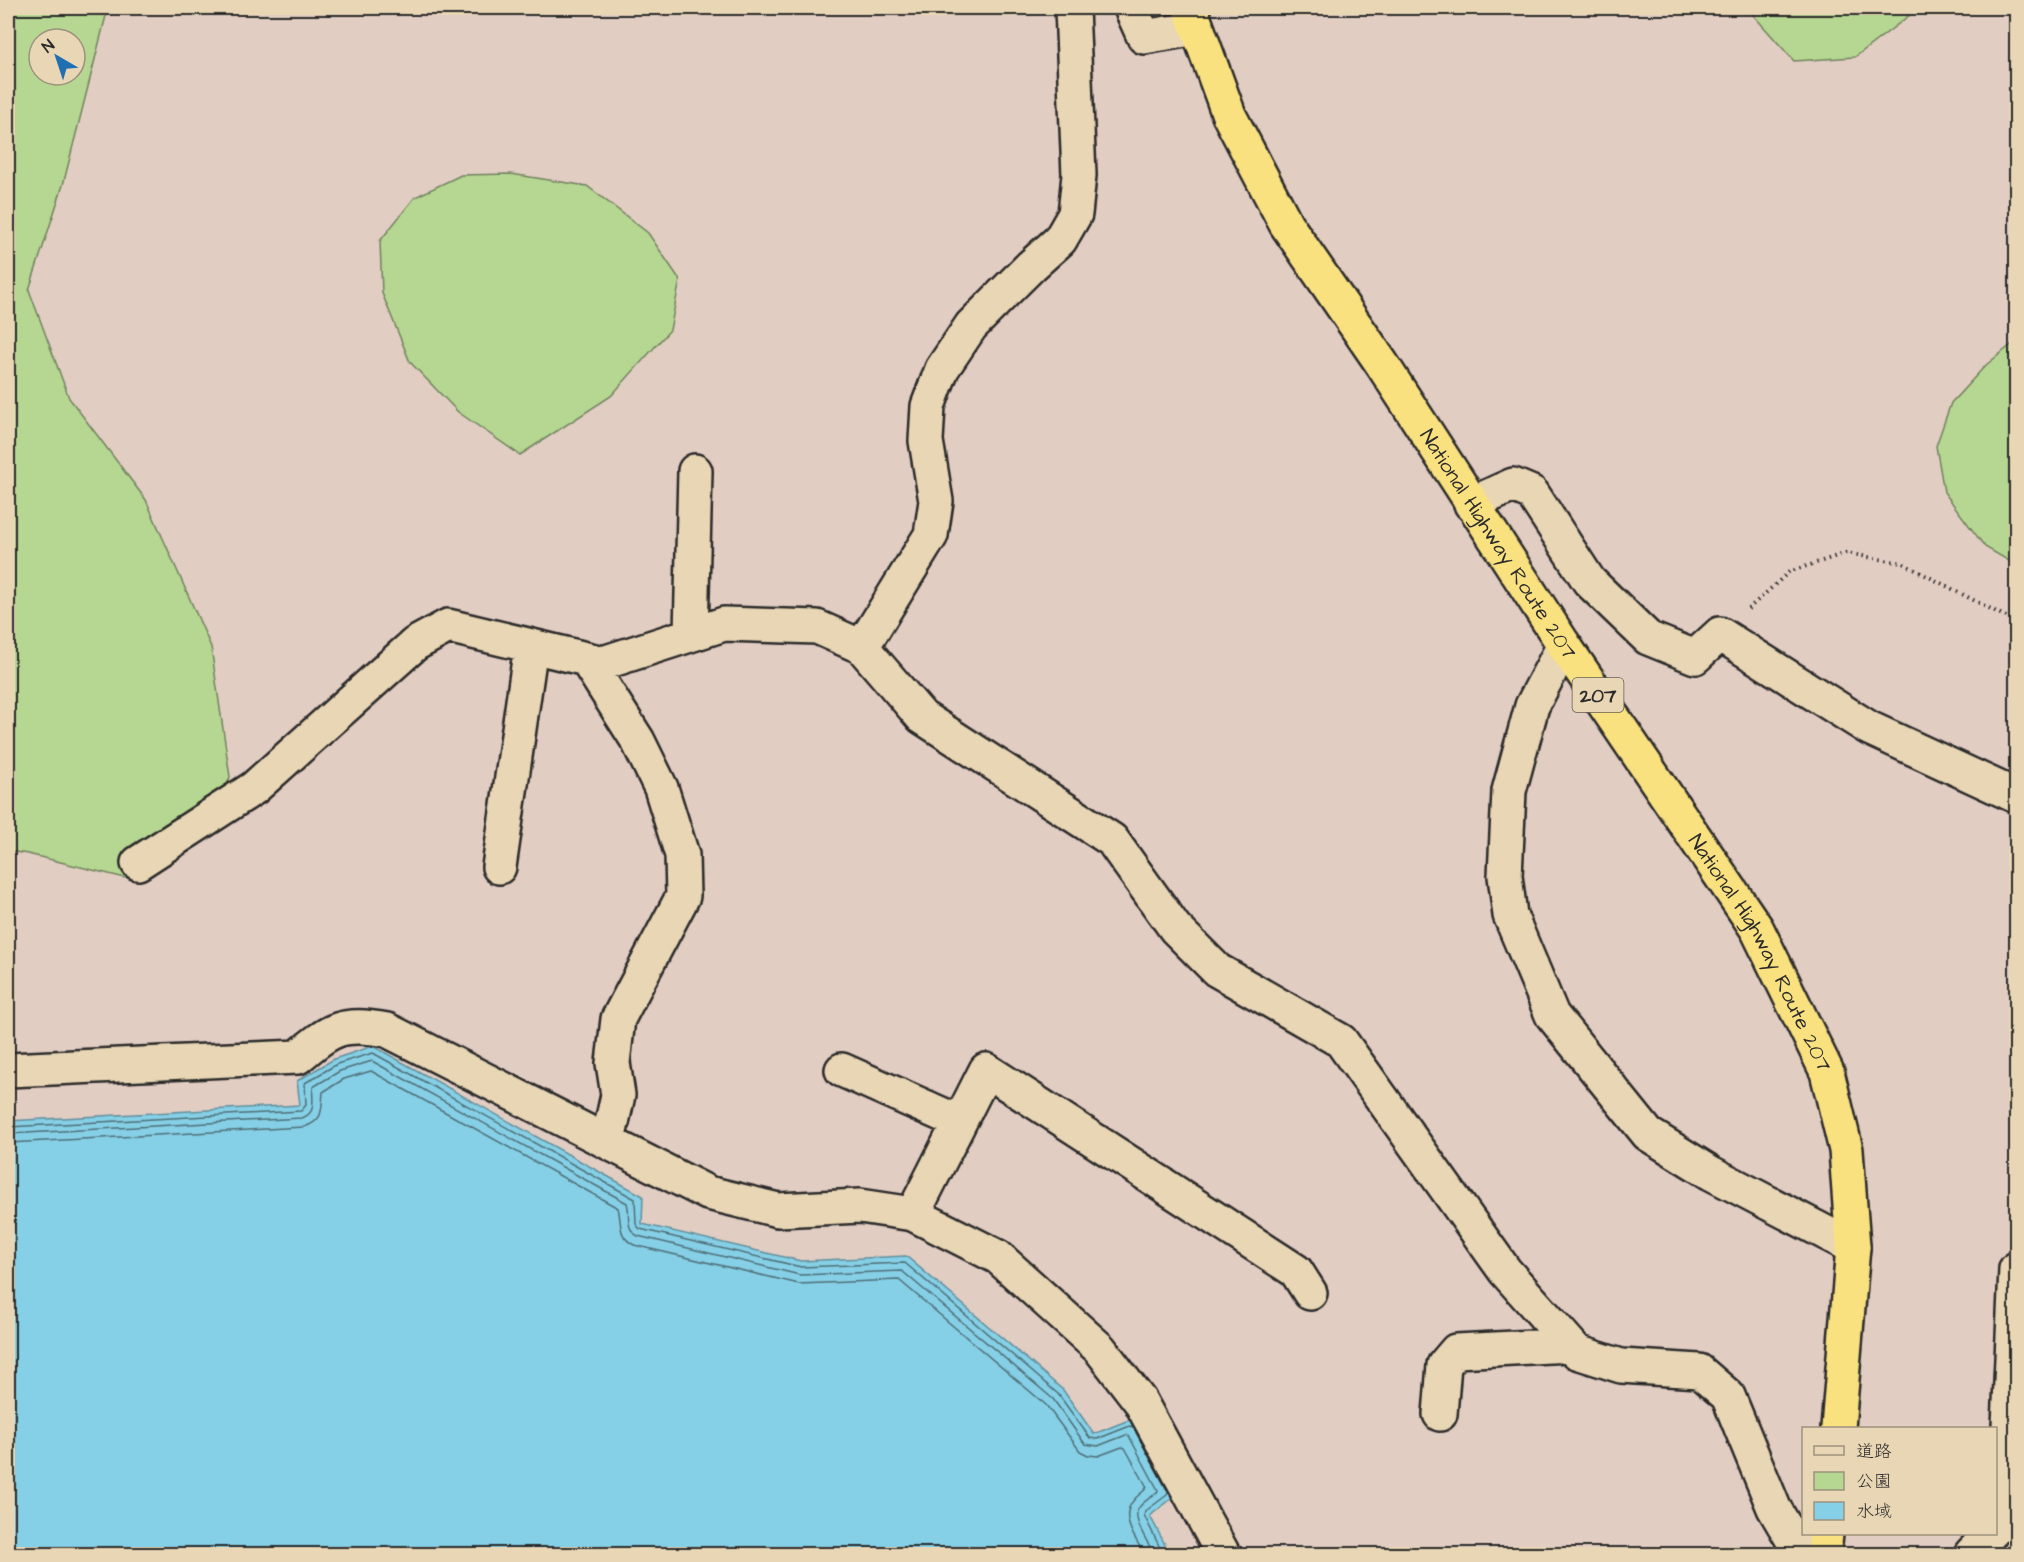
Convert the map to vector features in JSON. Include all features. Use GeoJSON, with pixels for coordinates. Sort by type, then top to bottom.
{"type":"FeatureCollection","features":[{"type":"Feature","properties":{"kind":"highway","name":"National Highway Route 207"},"geometry":{"type":"LineString","coordinates":[[1193,18],[1229,115],[1286,225],[1382,364],[1564,645],[1756,929],[1827,1071],[1846,1150],[1853,1246],[1838,1427]]}},
{"type":"Feature","properties":{"kind":"highway"},"geometry":{"type":"LineString","coordinates":[[1824,1554],[1826,1535]]}},
{"type":"Feature","properties":{"kind":"street"},"geometry":{"type":"LineString","coordinates":[[862,647],[931,535],[936,501],[926,441],[927,406],[942,369],[971,326],[1060,240],[1074,214],[1079,175],[1072,8]]}},
{"type":"Feature","properties":{"kind":"street"},"geometry":{"type":"LineString","coordinates":[[1131,8],[1144,37],[1193,18]]}},
{"type":"Feature","properties":{"kind":"street"},"geometry":{"type":"LineString","coordinates":[[692,634],[695,471]]}},
{"type":"Feature","properties":{"kind":"street"},"geometry":{"type":"LineString","coordinates":[[1471,504],[1513,485],[1532,493],[1589,581],[1647,638],[1695,657],[1720,634],[1869,729],[2016,796]]}},
{"type":"Feature","properties":{"kind":"street"},"geometry":{"type":"LineString","coordinates":[[138,863],[254,789],[415,644],[448,626],[603,663],[724,624],[817,627],[862,647],[922,717],[1112,840],[1175,928],[1217,970],[1341,1041],[1505,1271],[1577,1352],[1621,1366],[1699,1371],[1728,1396],[1774,1508],[1801,1554]]}},
{"type":"Feature","properties":{"kind":"street"},"geometry":{"type":"LineString","coordinates":[[1564,645],[1532,706],[1509,791],[1504,876],[1510,915],[1552,1015],[1648,1134],[1711,1173],[1853,1246]]}},
{"type":"Feature","properties":{"kind":"street"},"geometry":{"type":"LineString","coordinates":[[499,867],[531,646]]}},
{"type":"Feature","properties":{"kind":"street"},"geometry":{"type":"LineString","coordinates":[[586,659],[638,741],[661,788],[682,855],[683,896],[618,1019],[612,1063],[618,1095],[608,1141]]}},
{"type":"Feature","properties":{"kind":"street"},"geometry":{"type":"LineString","coordinates":[[8,1070],[298,1057],[334,1030],[361,1025],[387,1030],[708,1193],[778,1210],[860,1206],[913,1214],[998,1257],[1100,1349],[1140,1401],[1223,1554]]}},
{"type":"Feature","properties":{"kind":"street"},"geometry":{"type":"LineString","coordinates":[[842,1070],[959,1122]]}},
{"type":"Feature","properties":{"kind":"street"},"geometry":{"type":"LineString","coordinates":[[913,1214],[986,1070],[1296,1271],[1310,1293]]}},
{"type":"Feature","properties":{"kind":"street"},"geometry":{"type":"LineString","coordinates":[[1997,1524],[2004,1515],[2016,1269]]}},
{"type":"Feature","properties":{"kind":"street"},"geometry":{"type":"LineString","coordinates":[[1440,1414],[1444,1365],[1456,1351],[1570,1345]]}},
{"type":"Feature","properties":{"kind":"street"},"geometry":{"type":"LineString","coordinates":[[1971,1554],[1988,1535]]}},
{"type":"Feature","properties":{"kind":"path"},"geometry":{"type":"LineString","coordinates":[[1720,634],[1789,572],[1846,554],[1902,563],[2016,622]]}},
{"type":"Feature","properties":{"kind":"green space"},"geometry":{"type":"Polygon","coordinates":[[[8,8],[108,8],[63,185],[29,290],[69,398],[146,500],[211,647],[230,777],[209,828],[125,878],[8,851],[8,8]]]}},
{"type":"Feature","properties":{"kind":"green space"},"geometry":{"type":"Polygon","coordinates":[[[1747,8],[1919,8],[1855,57],[1794,61],[1747,8]]]}},
{"type":"Feature","properties":{"kind":"green space"},"geometry":{"type":"Polygon","coordinates":[[[511,174],[587,186],[648,233],[680,280],[670,330],[611,396],[520,455],[458,412],[410,362],[382,293],[380,241],[415,197],[461,175],[511,174]]]}},
{"type":"Feature","properties":{"kind":"green space"},"geometry":{"type":"Polygon","coordinates":[[[2016,341],[2016,565],[1985,547],[1944,492],[1936,446],[1951,403],[1986,365],[2016,341]]]}},
{"type":"Feature","properties":{"kind":"water"},"geometry":{"type":"Polygon","coordinates":[[[373,1046],[643,1196],[642,1224],[801,1261],[906,1256],[1063,1390],[1094,1434],[1134,1418],[1176,1495],[1150,1516],[1170,1554],[8,1554],[8,1121],[300,1105],[297,1081],[334,1059],[373,1046]]]}}]}
